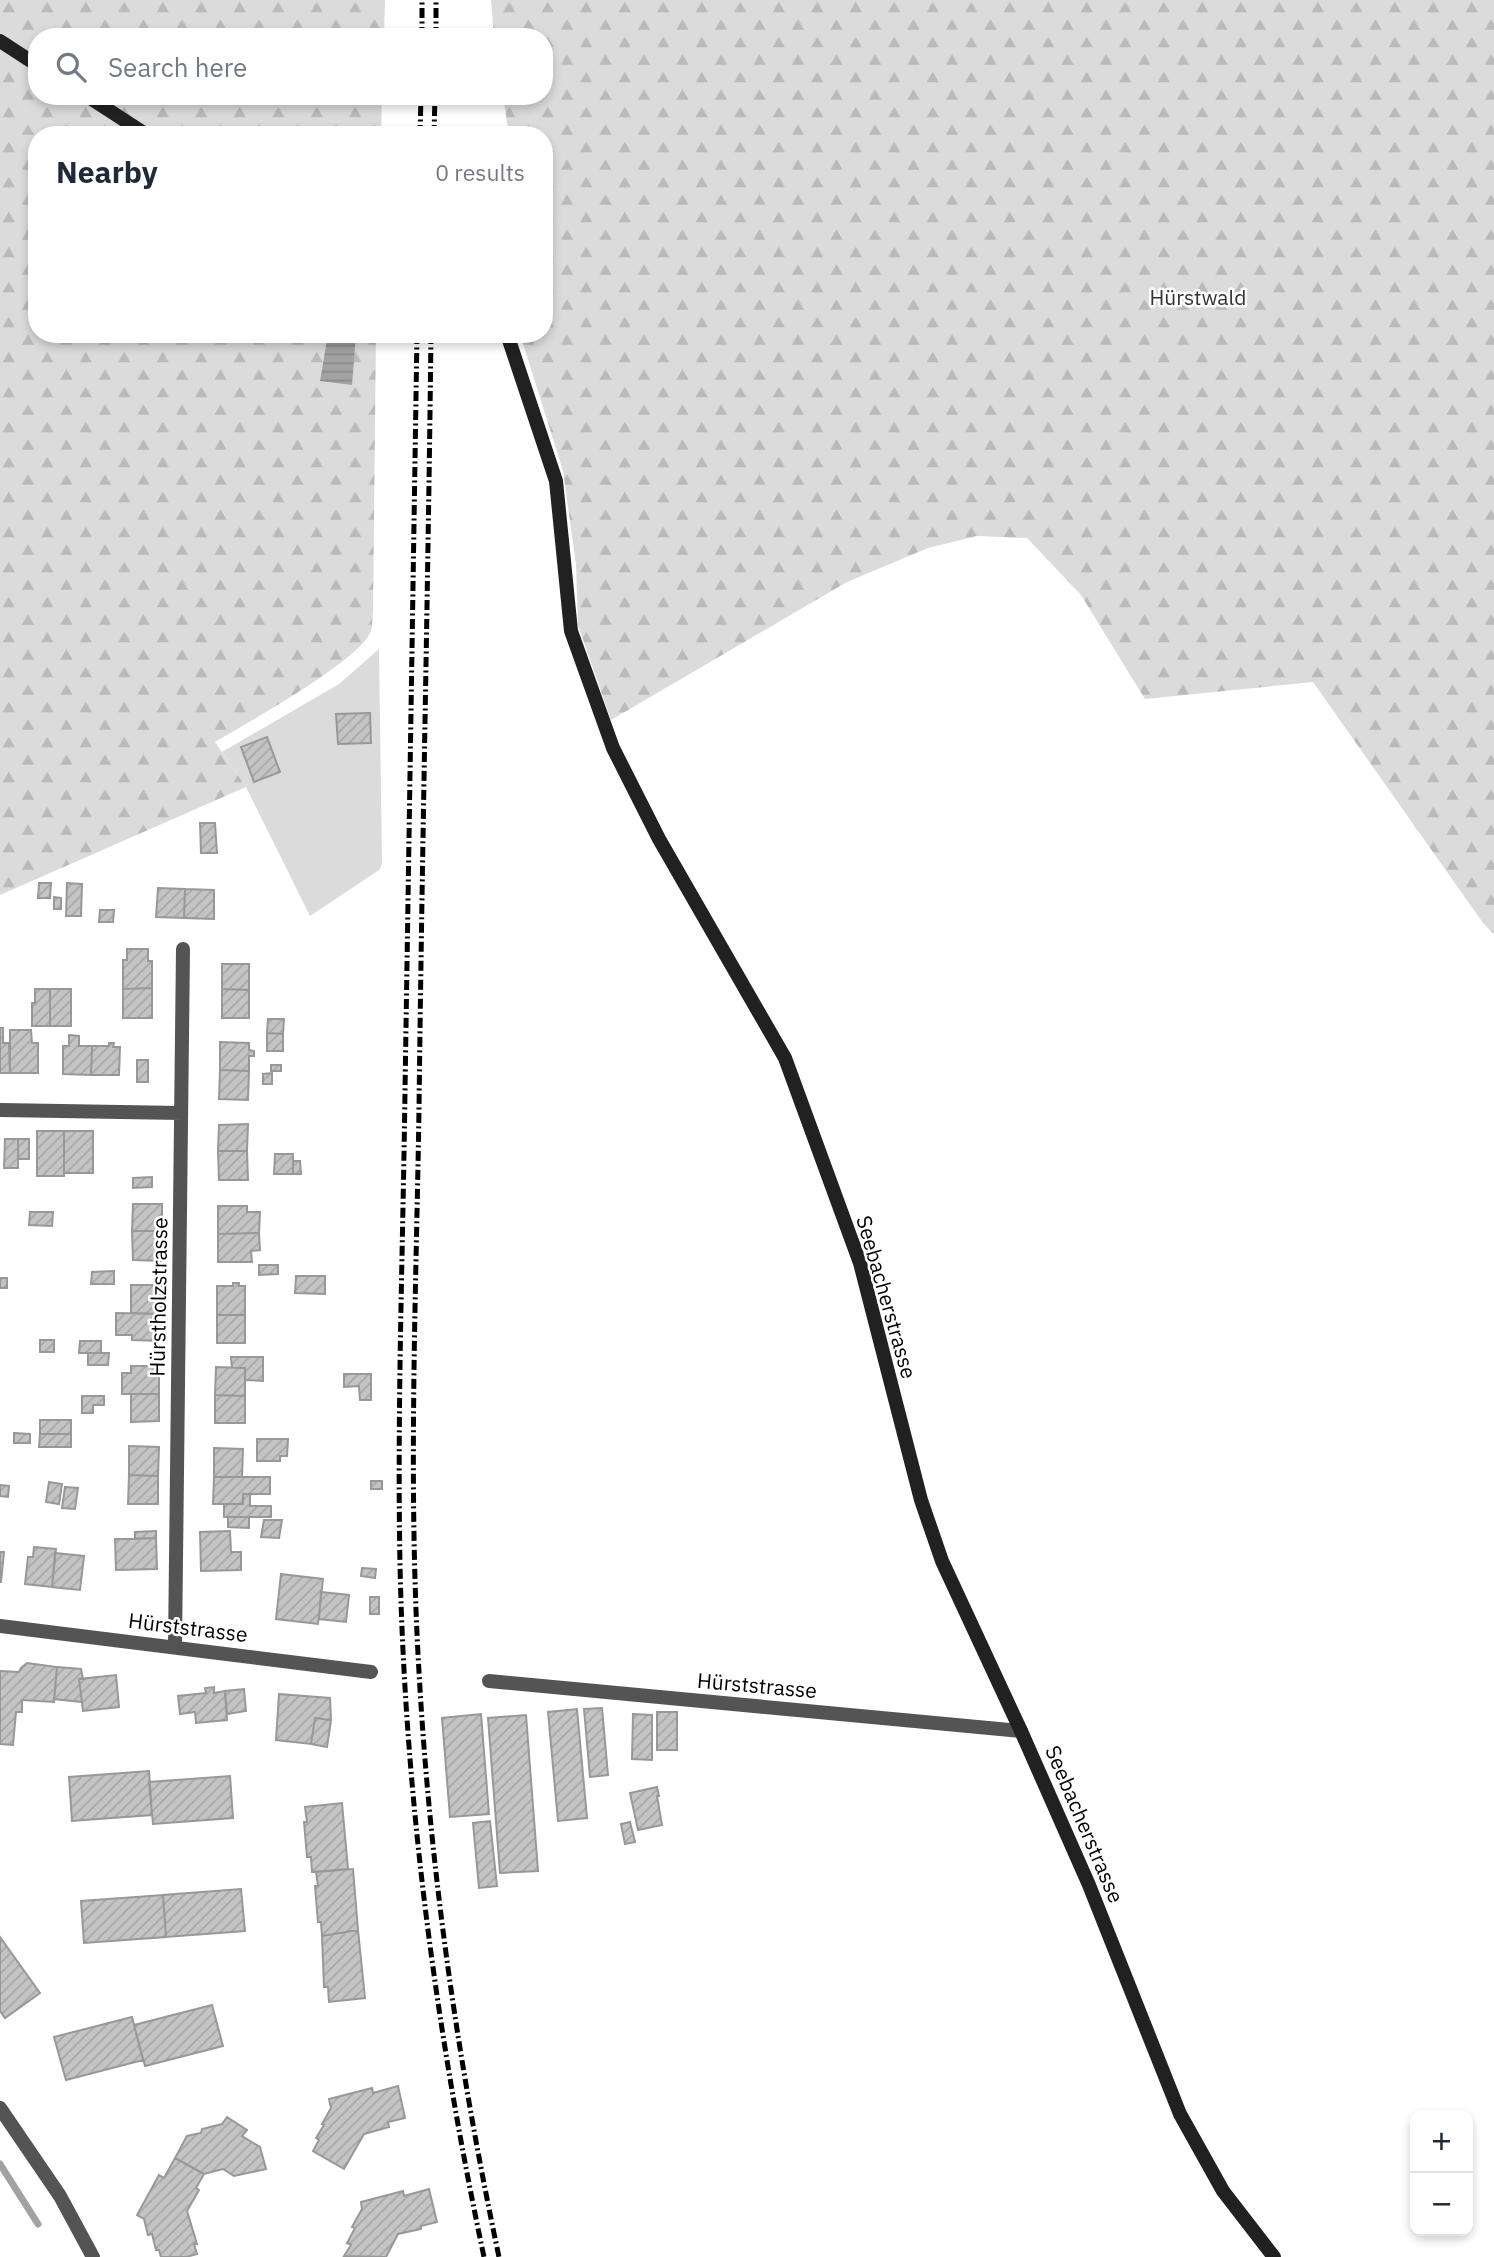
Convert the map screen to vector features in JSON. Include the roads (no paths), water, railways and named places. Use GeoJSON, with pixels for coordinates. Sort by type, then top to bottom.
{"type":"FeatureCollection","features":[{"type":"Feature","properties":{"kind":"street"},"geometry":{"type":"LineString","coordinates":[[0,41],[28,59]]}},
{"type":"Feature","properties":{"kind":"street"},"geometry":{"type":"LineString","coordinates":[[101,105],[133,126]]}},
{"type":"Feature","properties":{"kind":"street","name":"Seebacherstrasse"},"geometry":{"type":"LineString","coordinates":[[511,343],[556,481],[571,631],[613,748],[659,839],[785,1058],[860,1263],[921,1500],[942,1561],[1089,1885],[1180,2114],[1223,2191],[1273,2257]]}},
{"type":"Feature","properties":{"kind":"street","name":"Hürstholzstrasse"},"geometry":{"type":"LineString","coordinates":[[175,1646],[183,949]]}},
{"type":"Feature","properties":{"kind":"street"},"geometry":{"type":"LineString","coordinates":[[0,1110],[181,1113]]}},
{"type":"Feature","properties":{"kind":"street","name":"Hürststrasse"},"geometry":{"type":"LineString","coordinates":[[0,1626],[371,1672]]}},
{"type":"Feature","properties":{"kind":"street","name":"Hürststrasse"},"geometry":{"type":"LineString","coordinates":[[489,1681],[1021,1731]]}},
{"type":"Feature","properties":{"kind":"street"},"geometry":{"type":"LineString","coordinates":[[0,2108],[60,2196],[93,2257]]}},
{"type":"Feature","properties":{"kind":"waterway"},"geometry":{"type":"LineString","coordinates":[[0,2164],[38,2224]]}},
{"type":"Feature","properties":{"kind":"railway"},"geometry":{"type":"LineString","coordinates":[[422,0],[422,28]]}},
{"type":"Feature","properties":{"kind":"railway"},"geometry":{"type":"LineString","coordinates":[[436,0],[436,28]]}},
{"type":"Feature","properties":{"kind":"railway"},"geometry":{"type":"LineString","coordinates":[[420,126],[421,105]]}},
{"type":"Feature","properties":{"kind":"railway"},"geometry":{"type":"LineString","coordinates":[[434,126],[435,105]]}},
{"type":"Feature","properties":{"kind":"railway"},"geometry":{"type":"LineString","coordinates":[[417,343],[400,1387],[399,1506],[403,1652],[408,1739],[426,1913],[451,2086],[484,2257]]}},
{"type":"Feature","properties":{"kind":"railway"},"geometry":{"type":"LineString","coordinates":[[431,343],[414,1391],[416,1602],[424,1746],[438,1893],[471,2112],[499,2257]]}},
{"type":"Feature","properties":{"kind":"park label","name":"Hürstwald"},"geometry":{"type":"Point","coordinates":[1198,297]}}]}
